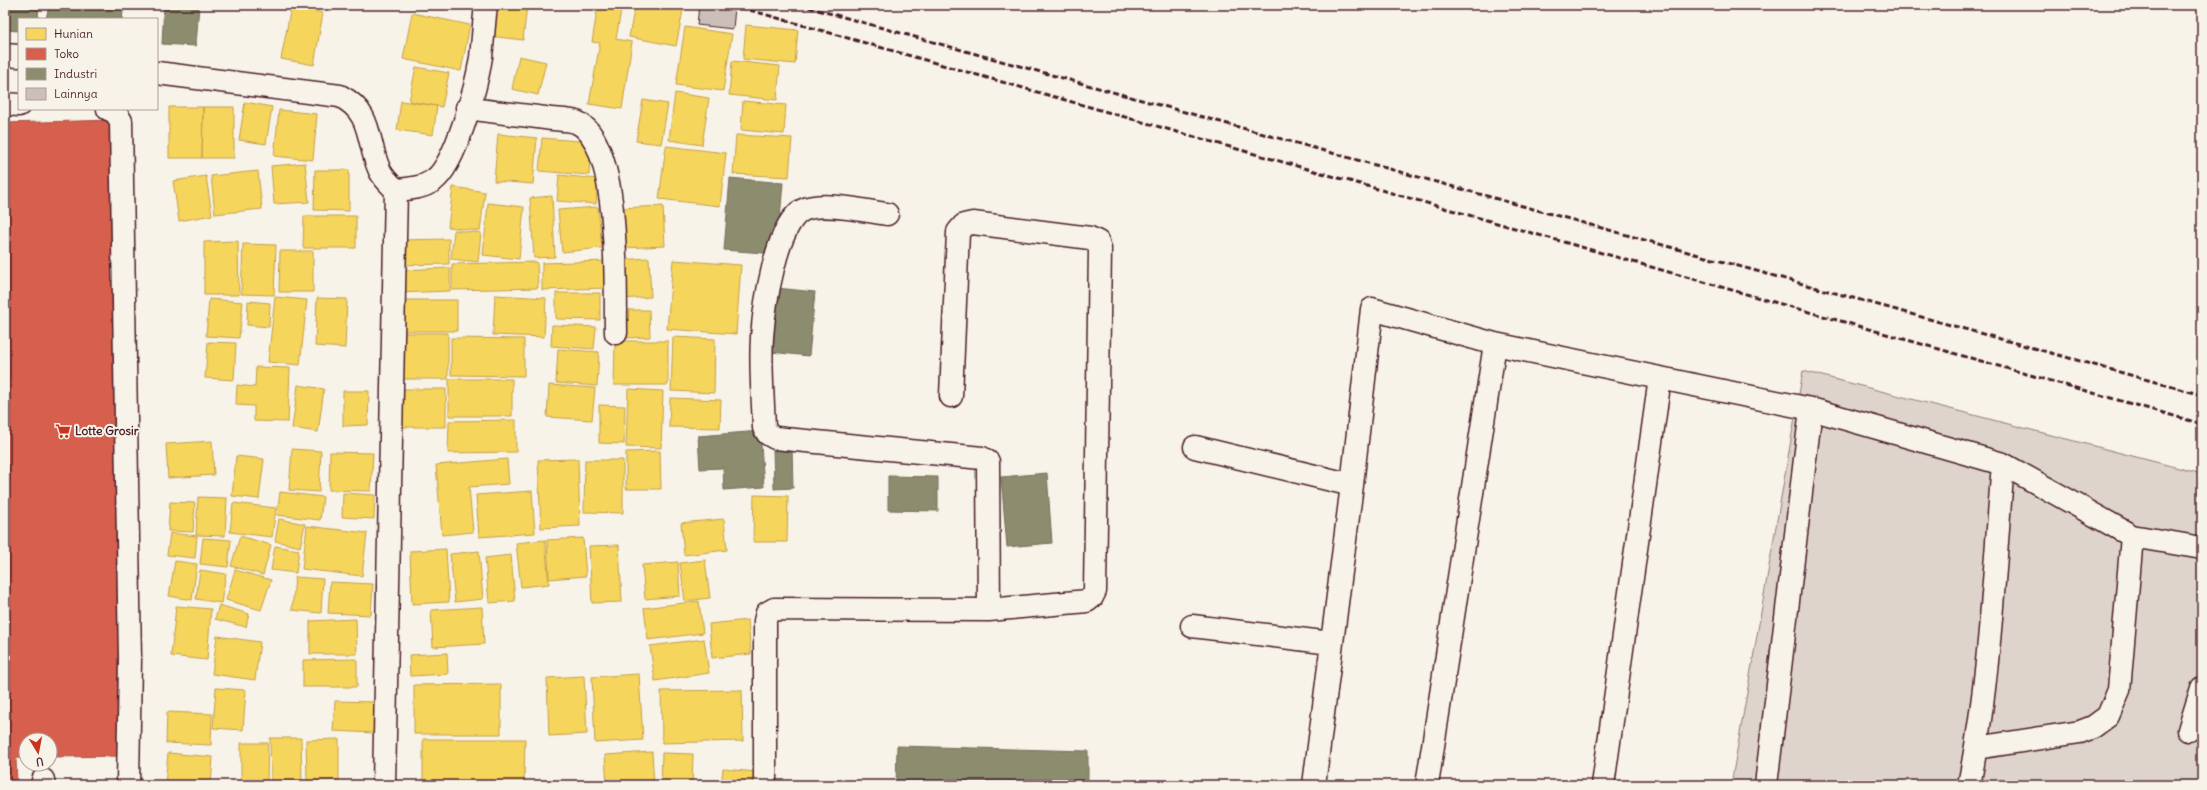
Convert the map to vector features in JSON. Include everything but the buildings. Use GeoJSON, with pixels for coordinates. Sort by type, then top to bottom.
{"type":"FeatureCollection","features":[{"type":"Feature","properties":{"kind":"street"},"geometry":{"type":"LineString","coordinates":[[396,190],[424,186],[435,179],[443,170],[460,137],[481,57],[486,5]]}},
{"type":"Feature","properties":{"kind":"street"},"geometry":{"type":"LineString","coordinates":[[5,55],[18,56]]}},
{"type":"Feature","properties":{"kind":"street"},"geometry":{"type":"LineString","coordinates":[[158,72],[340,96],[351,102],[367,124],[380,170],[386,180],[396,190],[384,785]]}},
{"type":"Feature","properties":{"kind":"street"},"geometry":{"type":"LineString","coordinates":[[5,104],[18,105]]}},
{"type":"Feature","properties":{"kind":"street"},"geometry":{"type":"LineString","coordinates":[[467,108],[575,122],[589,134],[596,145],[606,172],[613,209],[616,333]]}},
{"type":"Feature","properties":{"kind":"street"},"geometry":{"type":"LineString","coordinates":[[110,110],[115,112],[121,122],[130,659],[128,785]]}},
{"type":"Feature","properties":{"kind":"street"},"geometry":{"type":"LineString","coordinates":[[887,214],[820,206],[803,209],[794,216],[782,238],[771,274],[762,337],[764,428],[768,434],[775,438],[982,458],[988,462],[989,610]]}},
{"type":"Feature","properties":{"kind":"street"},"geometry":{"type":"LineString","coordinates":[[765,785],[765,621],[767,613],[774,609],[989,610],[1087,601],[1092,597],[1095,591],[1100,249],[1098,242],[1090,238],[973,223],[964,224],[958,232],[951,396]]}},
{"type":"Feature","properties":{"kind":"street"},"geometry":{"type":"LineString","coordinates":[[1314,785],[1352,485],[1372,309],[1495,344],[1811,408],[2003,464],[2132,536],[2202,548]]}},
{"type":"Feature","properties":{"kind":"street"},"geometry":{"type":"LineString","coordinates":[[1426,785],[1495,344]]}},
{"type":"Feature","properties":{"kind":"street"},"geometry":{"type":"LineString","coordinates":[[1603,785],[1660,378]]}},
{"type":"Feature","properties":{"kind":"street"},"geometry":{"type":"LineString","coordinates":[[1766,785],[1811,408]]}},
{"type":"Feature","properties":{"kind":"street"},"geometry":{"type":"LineString","coordinates":[[1195,447],[1352,485]]}},
{"type":"Feature","properties":{"kind":"street"},"geometry":{"type":"LineString","coordinates":[[1969,785],[1976,748],[2003,464]]}},
{"type":"Feature","properties":{"kind":"street"},"geometry":{"type":"LineString","coordinates":[[1976,748],[2080,732],[2093,727],[2108,716],[2119,690],[2132,536]]}},
{"type":"Feature","properties":{"kind":"street"},"geometry":{"type":"LineString","coordinates":[[1192,626],[1331,643]]}},
{"type":"Feature","properties":{"kind":"street"},"geometry":{"type":"LineString","coordinates":[[2189,730],[2202,688]]}},
{"type":"Feature","properties":{"kind":"shaded area"},"geometry":{"type":"Polygon","coordinates":[[[1803,371],[2202,474],[2202,785],[1731,785],[1803,371]]]}},
{"type":"Feature","properties":{"kind":"railway"},"geometry":{"type":"LineString","coordinates":[[732,5],[2202,424]]}},
{"type":"Feature","properties":{"kind":"railway"},"geometry":{"type":"LineString","coordinates":[[800,5],[2202,395]]}},
{"type":"Feature","properties":{"kind":"place","name":"Lotte Grosir"},"geometry":{"type":"Point","coordinates":[63,431]}}]}
